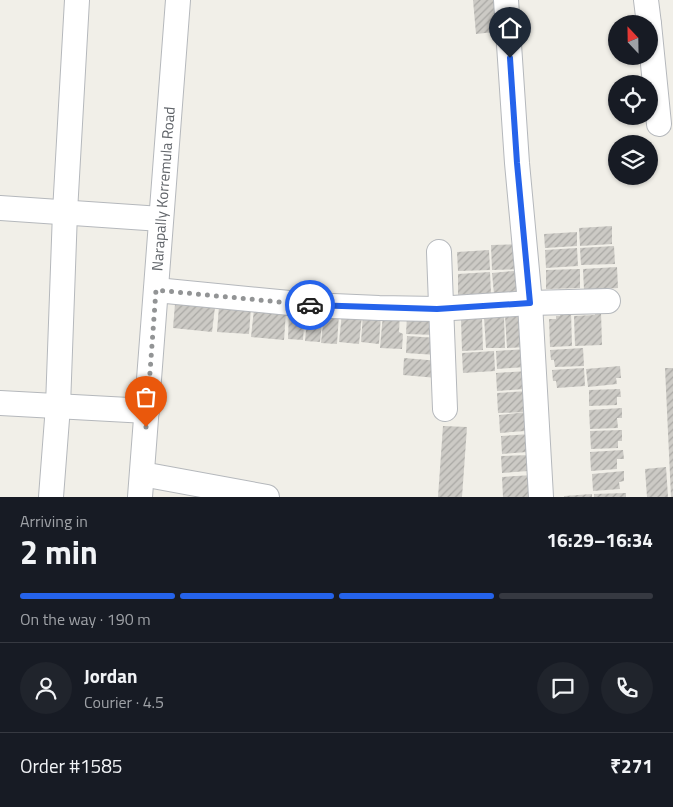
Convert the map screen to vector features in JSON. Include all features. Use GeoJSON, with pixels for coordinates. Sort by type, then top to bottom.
{"type":"FeatureCollection","features":[{"type":"Feature","properties":{"kind":"street"},"geometry":{"type":"LineString","coordinates":[[51,497],[58,406],[65,212],[77,0]]}},
{"type":"Feature","properties":{"kind":"street","name":"Narapally Korremula Road"},"geometry":{"type":"LineString","coordinates":[[141,486],[178,0]]}},
{"type":"Feature","properties":{"kind":"street"},"geometry":{"type":"LineString","coordinates":[[506,0],[517,163],[530,303],[541,497]]}},
{"type":"Feature","properties":{"kind":"street"},"geometry":{"type":"LineString","coordinates":[[646,0],[648,15]]}},
{"type":"Feature","properties":{"kind":"street"},"geometry":{"type":"LineString","coordinates":[[653,65],[659,124]]}},
{"type":"Feature","properties":{"kind":"street"},"geometry":{"type":"LineString","coordinates":[[0,208],[161,218]]}},
{"type":"Feature","properties":{"kind":"street"},"geometry":{"type":"LineString","coordinates":[[439,252],[445,409]]}},
{"type":"Feature","properties":{"kind":"street"},"geometry":{"type":"LineString","coordinates":[[156,290],[310,305],[442,309],[530,303],[608,302]]}},
{"type":"Feature","properties":{"kind":"street"},"geometry":{"type":"LineString","coordinates":[[0,403],[147,411]]}},
{"type":"Feature","properties":{"kind":"street"},"geometry":{"type":"LineString","coordinates":[[141,486],[256,496]]}},
{"type":"Feature","properties":{"kind":"building"},"geometry":{"type":"Polygon","coordinates":[[[473,0],[500,0],[503,31],[476,34],[473,0]]]}},
{"type":"Feature","properties":{"kind":"building"},"geometry":{"type":"Polygon","coordinates":[[[612,226],[612,244],[580,246],[579,228],[612,226]]]}},
{"type":"Feature","properties":{"kind":"building"},"geometry":{"type":"Polygon","coordinates":[[[577,232],[577,246],[545,248],[544,234],[577,232]]]}},
{"type":"Feature","properties":{"kind":"building"},"geometry":{"type":"Polygon","coordinates":[[[523,244],[523,269],[492,270],[491,245],[523,244]]]}},
{"type":"Feature","properties":{"kind":"building"},"geometry":{"type":"Polygon","coordinates":[[[614,246],[615,264],[581,265],[580,248],[614,246]]]}},
{"type":"Feature","properties":{"kind":"building"},"geometry":{"type":"Polygon","coordinates":[[[577,248],[578,266],[546,268],[545,250],[577,248]]]}},
{"type":"Feature","properties":{"kind":"building"},"geometry":{"type":"Polygon","coordinates":[[[489,250],[490,270],[458,271],[457,252],[489,250]]]}},
{"type":"Feature","properties":{"kind":"building"},"geometry":{"type":"Polygon","coordinates":[[[617,267],[618,288],[584,290],[583,269],[617,267]]]}},
{"type":"Feature","properties":{"kind":"building"},"geometry":{"type":"Polygon","coordinates":[[[580,269],[580,288],[546,289],[546,270],[580,269]]]}},
{"type":"Feature","properties":{"kind":"building"},"geometry":{"type":"Polygon","coordinates":[[[524,270],[526,291],[494,294],[492,273],[524,270]]]}},
{"type":"Feature","properties":{"kind":"building"},"geometry":{"type":"Polygon","coordinates":[[[490,272],[491,293],[458,295],[458,274],[490,272]]]}},
{"type":"Feature","properties":{"kind":"building"},"geometry":{"type":"Polygon","coordinates":[[[175,304],[215,307],[212,332],[173,328],[175,304]]]}},
{"type":"Feature","properties":{"kind":"building"},"geometry":{"type":"Polygon","coordinates":[[[219,306],[251,308],[249,334],[217,332],[219,306]]]}},
{"type":"Feature","properties":{"kind":"building"},"geometry":{"type":"Polygon","coordinates":[[[254,309],[286,312],[284,340],[251,337],[254,309]]]}},
{"type":"Feature","properties":{"kind":"building"},"geometry":{"type":"Polygon","coordinates":[[[289,310],[305,311],[303,340],[288,339],[289,310]]]}},
{"type":"Feature","properties":{"kind":"building"},"geometry":{"type":"Polygon","coordinates":[[[308,311],[323,312],[320,342],[305,341],[308,311]]]}},
{"type":"Feature","properties":{"kind":"building"},"geometry":{"type":"Polygon","coordinates":[[[560,312],[571,312],[572,346],[550,347],[549,319],[556,319],[556,316],[560,316],[560,312]]]}},
{"type":"Feature","properties":{"kind":"building"},"geometry":{"type":"Polygon","coordinates":[[[595,312],[601,312],[602,345],[575,346],[574,316],[595,315],[595,312]]]}},
{"type":"Feature","properties":{"kind":"building"},"geometry":{"type":"Polygon","coordinates":[[[324,313],[339,314],[337,344],[321,343],[324,313]]]}},
{"type":"Feature","properties":{"kind":"building"},"geometry":{"type":"Polygon","coordinates":[[[342,313],[362,315],[359,344],[339,342],[342,313]]]}},
{"type":"Feature","properties":{"kind":"building"},"geometry":{"type":"Polygon","coordinates":[[[363,314],[381,315],[379,344],[361,342],[363,314]]]}},
{"type":"Feature","properties":{"kind":"building"},"geometry":{"type":"Polygon","coordinates":[[[383,314],[400,315],[399,332],[403,334],[402,349],[380,348],[383,314]]]}},
{"type":"Feature","properties":{"kind":"building"},"geometry":{"type":"Polygon","coordinates":[[[525,315],[526,347],[507,348],[505,316],[525,315]]]}},
{"type":"Feature","properties":{"kind":"building"},"geometry":{"type":"Polygon","coordinates":[[[407,316],[438,318],[437,335],[406,334],[407,316]]]}},
{"type":"Feature","properties":{"kind":"building"},"geometry":{"type":"Polygon","coordinates":[[[504,316],[505,348],[486,348],[484,317],[504,316]]]}},
{"type":"Feature","properties":{"kind":"building"},"geometry":{"type":"Polygon","coordinates":[[[482,318],[483,350],[462,351],[461,319],[482,318]]]}},
{"type":"Feature","properties":{"kind":"building"},"geometry":{"type":"Polygon","coordinates":[[[407,336],[438,338],[437,355],[406,353],[407,336]]]}},
{"type":"Feature","properties":{"kind":"building"},"geometry":{"type":"Polygon","coordinates":[[[583,348],[584,366],[555,367],[554,360],[551,360],[550,350],[583,348]]]}},
{"type":"Feature","properties":{"kind":"building"},"geometry":{"type":"Polygon","coordinates":[[[527,349],[525,367],[497,369],[496,351],[527,349]]]}},
{"type":"Feature","properties":{"kind":"building"},"geometry":{"type":"Polygon","coordinates":[[[494,351],[495,371],[463,373],[462,353],[494,351]]]}},
{"type":"Feature","properties":{"kind":"building"},"geometry":{"type":"Polygon","coordinates":[[[404,358],[439,361],[437,378],[403,375],[404,358]]]}},
{"type":"Feature","properties":{"kind":"building"},"geometry":{"type":"Polygon","coordinates":[[[620,366],[621,378],[616,378],[617,384],[588,387],[586,369],[620,366]]]}},
{"type":"Feature","properties":{"kind":"building"},"geometry":{"type":"Polygon","coordinates":[[[584,368],[585,386],[557,388],[556,381],[553,381],[552,370],[584,368]]]}},
{"type":"Feature","properties":{"kind":"building"},"geometry":{"type":"Polygon","coordinates":[[[665,368],[673,368],[673,497],[671,497],[665,368]]]}},
{"type":"Feature","properties":{"kind":"building"},"geometry":{"type":"Polygon","coordinates":[[[527,371],[524,389],[497,391],[496,373],[527,371]]]}},
{"type":"Feature","properties":{"kind":"building"},"geometry":{"type":"Polygon","coordinates":[[[620,389],[621,397],[617,397],[617,405],[589,406],[589,390],[620,389]]]}},
{"type":"Feature","properties":{"kind":"building"},"geometry":{"type":"Polygon","coordinates":[[[528,391],[526,412],[498,413],[497,393],[528,391]]]}},
{"type":"Feature","properties":{"kind":"building"},"geometry":{"type":"Polygon","coordinates":[[[622,408],[622,418],[617,418],[618,428],[590,429],[589,410],[622,408]]]}},
{"type":"Feature","properties":{"kind":"building"},"geometry":{"type":"Polygon","coordinates":[[[529,412],[529,423],[525,423],[525,431],[500,433],[499,415],[529,412]]]}},
{"type":"Feature","properties":{"kind":"building"},"geometry":{"type":"Polygon","coordinates":[[[443,426],[467,427],[462,497],[438,497],[443,426]]]}},
{"type":"Feature","properties":{"kind":"building"},"geometry":{"type":"Polygon","coordinates":[[[622,430],[622,441],[618,441],[618,448],[591,449],[590,431],[622,430]]]}},
{"type":"Feature","properties":{"kind":"building"},"geometry":{"type":"Polygon","coordinates":[[[531,434],[526,445],[527,452],[502,454],[501,436],[531,434]]]}},
{"type":"Feature","properties":{"kind":"building"},"geometry":{"type":"Polygon","coordinates":[[[623,450],[624,459],[617,459],[617,469],[591,471],[590,452],[623,450]]]}},
{"type":"Feature","properties":{"kind":"building"},"geometry":{"type":"Polygon","coordinates":[[[532,455],[528,471],[502,473],[501,456],[532,455]]]}},
{"type":"Feature","properties":{"kind":"building"},"geometry":{"type":"Polygon","coordinates":[[[666,467],[668,497],[647,497],[645,469],[666,467]]]}},
{"type":"Feature","properties":{"kind":"building"},"geometry":{"type":"Polygon","coordinates":[[[624,471],[624,481],[619,482],[620,489],[593,491],[592,474],[624,471]]]}},
{"type":"Feature","properties":{"kind":"building"},"geometry":{"type":"Polygon","coordinates":[[[533,475],[534,497],[503,497],[502,477],[533,475]]]}},
{"type":"Feature","properties":{"kind":"building"},"geometry":{"type":"Polygon","coordinates":[[[626,493],[626,497],[594,497],[594,494],[626,493]]]}},
{"type":"Feature","properties":{"kind":"building"},"geometry":{"type":"Polygon","coordinates":[[[592,494],[592,497],[564,497],[564,496],[592,494]]]}},
{"type":"Feature","properties":{"kind":"way so far"},"geometry":{"type":"LineString","coordinates":[[146,427],[156,290],[310,305]]}},
{"type":"Feature","properties":{"kind":"route"},"geometry":{"type":"LineString","coordinates":[[310,305],[437,309],[530,303],[517,163],[510,58]]}}]}
